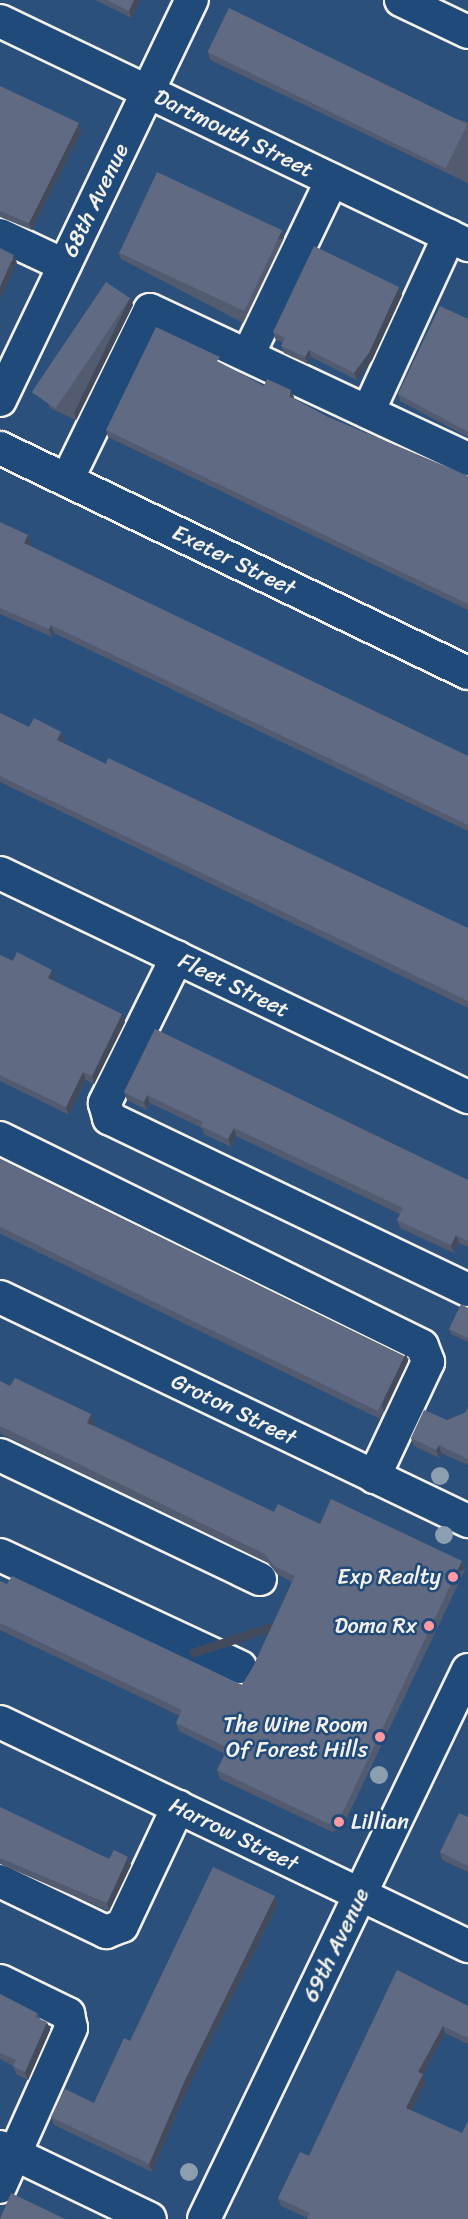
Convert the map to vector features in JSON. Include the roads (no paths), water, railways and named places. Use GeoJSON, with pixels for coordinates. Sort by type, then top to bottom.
{"type":"FeatureCollection","features":[{"type":"Feature","properties":{"kind":"street","name":"68th Avenue"},"geometry":{"type":"LineString","coordinates":[[0,400],[192,0]]}},
{"type":"Feature","properties":{"kind":"street"},"geometry":{"type":"LineString","coordinates":[[400,0],[468,32]]}},
{"type":"Feature","properties":{"kind":"street","name":"Dartmouth Street"},"geometry":{"type":"LineString","coordinates":[[0,21],[458,241]]}},
{"type":"Feature","properties":{"kind":"street"},"geometry":{"type":"LineString","coordinates":[[248,355],[332,180]]}},
{"type":"Feature","properties":{"kind":"street"},"geometry":{"type":"LineString","coordinates":[[0,235],[64,265]]}},
{"type":"Feature","properties":{"kind":"street"},"geometry":{"type":"LineString","coordinates":[[368,412],[458,241]]}},
{"type":"Feature","properties":{"kind":"street"},"geometry":{"type":"LineString","coordinates":[[67,480],[150,310],[468,459]]}},
{"type":"Feature","properties":{"kind":"street","name":"Exeter Street"},"geometry":{"type":"LineString","coordinates":[[0,448],[468,673]]}},
{"type":"Feature","properties":{"kind":"street","name":"Fleet Street"},"geometry":{"type":"LineString","coordinates":[[0,873],[468,1097]]}},
{"type":"Feature","properties":{"kind":"street"},"geometry":{"type":"LineString","coordinates":[[177,957],[105,1103],[109,1118],[468,1290]]}},
{"type":"Feature","properties":{"kind":"street"},"geometry":{"type":"LineString","coordinates":[[0,1138],[422,1346],[428,1362],[374,1477]]}},
{"type":"Feature","properties":{"kind":"street","name":"Groton Street"},"geometry":{"type":"LineString","coordinates":[[0,1297],[468,1521]]}},
{"type":"Feature","properties":{"kind":"street"},"geometry":{"type":"LineString","coordinates":[[0,1455],[260,1579]]}},
{"type":"Feature","properties":{"kind":"street"},"geometry":{"type":"LineString","coordinates":[[0,1555],[240,1667]]}},
{"type":"Feature","properties":{"kind":"street","name":"69th Avenue"},"geometry":{"type":"LineString","coordinates":[[204,2219],[360,1895],[457,1720],[468,1670]]}},
{"type":"Feature","properties":{"kind":"street","name":"Harrow Street"},"geometry":{"type":"LineString","coordinates":[[0,1722],[468,1947]]}},
{"type":"Feature","properties":{"kind":"street"},"geometry":{"type":"LineString","coordinates":[[0,1881],[106,1932],[122,1926],[178,1808]]}},
{"type":"Feature","properties":{"kind":"street"},"geometry":{"type":"LineString","coordinates":[[0,1981],[68,2014],[71,2028],[7,2151],[0,2187]]}},
{"type":"Feature","properties":{"kind":"street"},"geometry":{"type":"LineString","coordinates":[[7,2151],[150,2219]]}},
{"type":"Feature","properties":{"kind":"place","name":"Exp Realty"},"geometry":{"type":"Point","coordinates":[453,1577]}},
{"type":"Feature","properties":{"kind":"place","name":"Doma Rx"},"geometry":{"type":"Point","coordinates":[429,1626]}},
{"type":"Feature","properties":{"kind":"place","name":"The Wine Room Of Forest Hills"},"geometry":{"type":"Point","coordinates":[380,1737]}},
{"type":"Feature","properties":{"kind":"place","name":"Lillian"},"geometry":{"type":"Point","coordinates":[339,1822]}}]}
